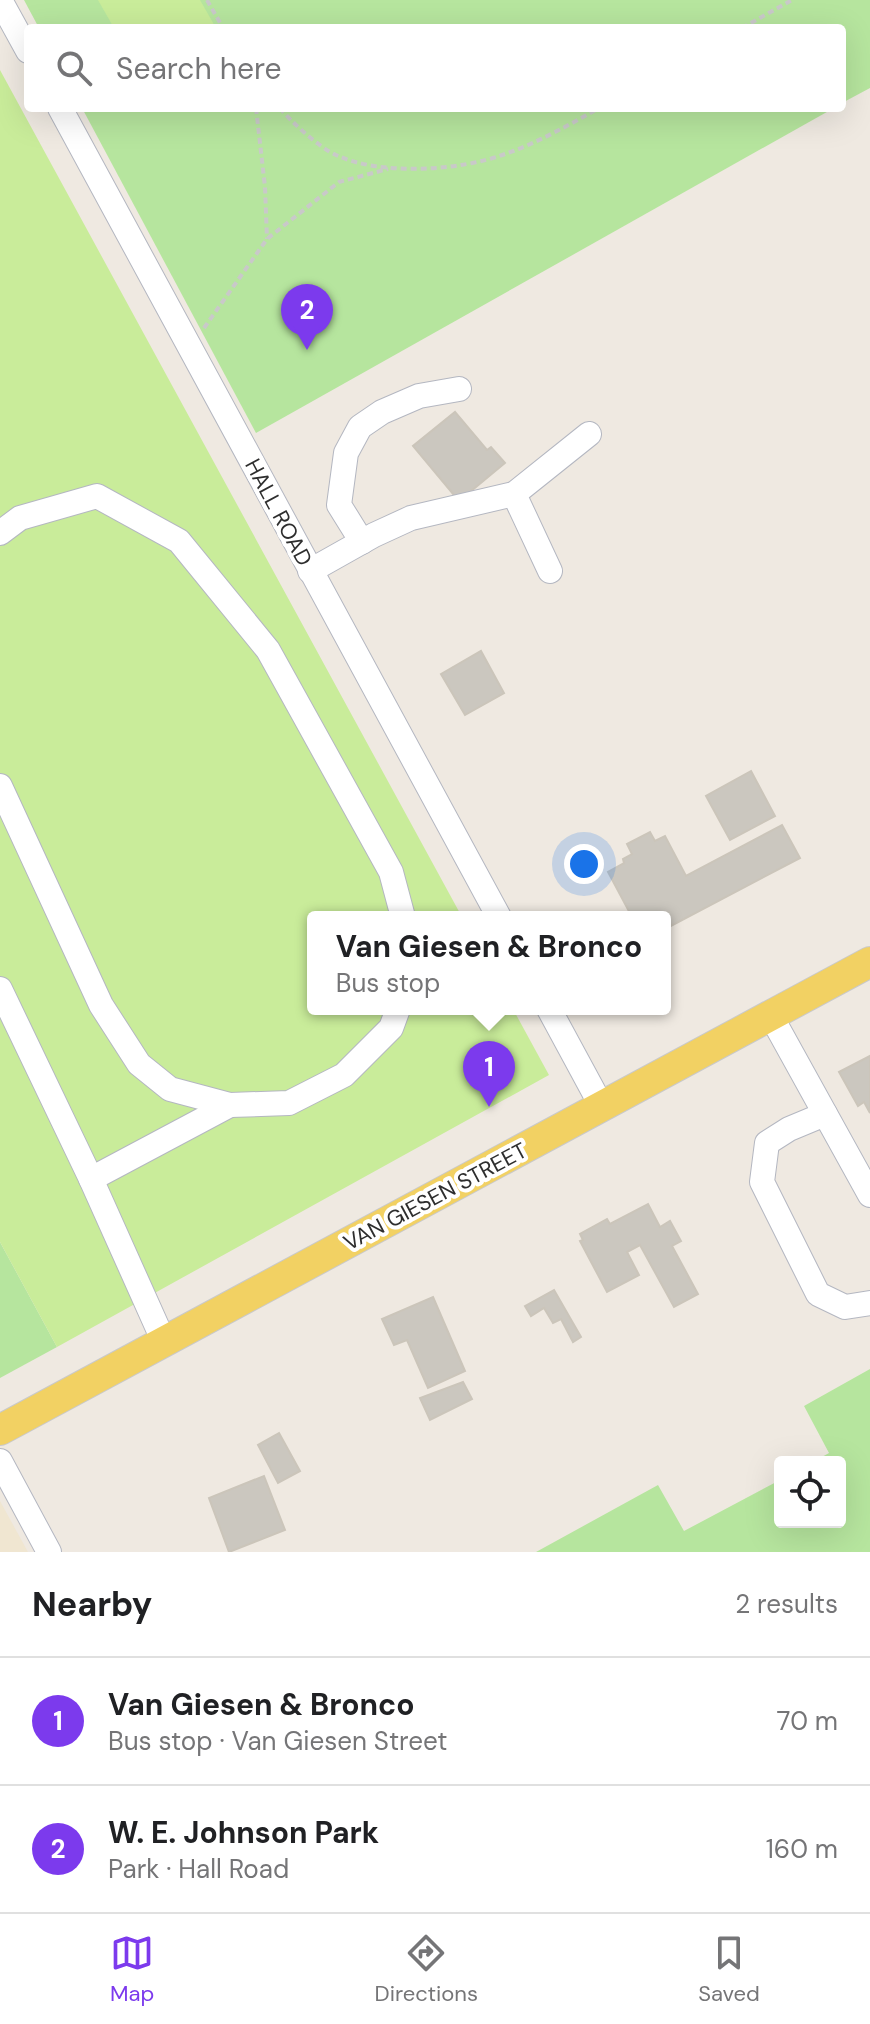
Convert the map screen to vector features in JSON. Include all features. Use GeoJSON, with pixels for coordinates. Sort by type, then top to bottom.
{"type":"FeatureCollection","features":[{"type":"Feature","properties":{"kind":"main road","name":"VAN GIESEN STREET"},"geometry":{"type":"LineString","coordinates":[[0,1430],[870,962]]}},
{"type":"Feature","properties":{"kind":"street"},"geometry":{"type":"LineString","coordinates":[[0,0],[24,44]]}},
{"type":"Feature","properties":{"kind":"street","name":"HALL ROAD"},"geometry":{"type":"LineString","coordinates":[[62,112],[496,911]]}},
{"type":"Feature","properties":{"kind":"street"},"geometry":{"type":"LineString","coordinates":[[362,542],[339,505],[346,453],[360,427],[382,412],[419,396],[459,389]]}},
{"type":"Feature","properties":{"kind":"street"},"geometry":{"type":"LineString","coordinates":[[310,571],[411,518],[514,494],[589,434]]}},
{"type":"Feature","properties":{"kind":"street"},"geometry":{"type":"LineString","coordinates":[[514,494],[550,571]]}},
{"type":"Feature","properties":{"kind":"street"},"geometry":{"type":"LineString","coordinates":[[0,533],[20,518],[97,496],[179,541],[268,650],[391,872],[401,911]]}},
{"type":"Feature","properties":{"kind":"street"},"geometry":{"type":"LineString","coordinates":[[0,786],[101,1005],[139,1064],[170,1089],[230,1105],[289,1103],[344,1075],[391,1028],[396,1015]]}},
{"type":"Feature","properties":{"kind":"street"},"geometry":{"type":"LineString","coordinates":[[0,989],[91,1179],[164,1342]]}},
{"type":"Feature","properties":{"kind":"street"},"geometry":{"type":"LineString","coordinates":[[552,1015],[602,1107]]}},
{"type":"Feature","properties":{"kind":"street"},"geometry":{"type":"LineString","coordinates":[[771,1016],[870,1195]]}},
{"type":"Feature","properties":{"kind":"street"},"geometry":{"type":"LineString","coordinates":[[91,1179],[230,1105]]}},
{"type":"Feature","properties":{"kind":"street"},"geometry":{"type":"LineString","coordinates":[[825,1114],[789,1129],[767,1143],[762,1182],[818,1294],[845,1307],[870,1303]]}},
{"type":"Feature","properties":{"kind":"street"},"geometry":{"type":"LineString","coordinates":[[0,1461],[49,1552]]}},
{"type":"Feature","properties":{"kind":"path"},"geometry":{"type":"LineString","coordinates":[[207,0],[221,24]]}},
{"type":"Feature","properties":{"kind":"path"},"geometry":{"type":"LineString","coordinates":[[749,24],[792,0]]}},
{"type":"Feature","properties":{"kind":"path"},"geometry":{"type":"LineString","coordinates":[[256,112],[267,239]]}},
{"type":"Feature","properties":{"kind":"path"},"geometry":{"type":"LineString","coordinates":[[283,112],[335,155],[390,169]]}},
{"type":"Feature","properties":{"kind":"path"},"geometry":{"type":"LineString","coordinates":[[191,346],[267,239],[339,182],[390,169],[456,167],[505,154],[591,112]]}},
{"type":"Feature","properties":{"kind":"shaded area"},"geometry":{"type":"Polygon","coordinates":[[[0,1501],[28,1552],[0,1552],[0,1501]]]}},
{"type":"Feature","properties":{"kind":"green space"},"geometry":{"type":"Polygon","coordinates":[[[24,0],[870,0],[870,88],[846,101],[846,24],[37,24],[24,0]]]}},
{"type":"Feature","properties":{"kind":"green space"},"geometry":{"type":"Polygon","coordinates":[[[98,0],[200,0],[214,24],[112,24],[98,0]]]}},
{"type":"Feature","properties":{"kind":"green space"},"geometry":{"type":"Polygon","coordinates":[[[0,70],[459,911],[307,911],[307,1015],[516,1015],[549,1075],[57,1347],[0,1242],[0,70]]]}},
{"type":"Feature","properties":{"kind":"green space"},"geometry":{"type":"Polygon","coordinates":[[[84,112],[827,112],[256,433],[84,112]]]}},
{"type":"Feature","properties":{"kind":"green space"},"geometry":{"type":"Polygon","coordinates":[[[0,1242],[57,1347],[0,1378],[0,1242]]]}},
{"type":"Feature","properties":{"kind":"green space"},"geometry":{"type":"Polygon","coordinates":[[[870,1369],[870,1552],[536,1552],[658,1485],[684,1531],[774,1483],[774,1528],[846,1528],[846,1456],[824,1456],[829,1453],[804,1406],[870,1369]]]}},
{"type":"Feature","properties":{"kind":"building"},"geometry":{"type":"Polygon","coordinates":[[[455,412],[487,450],[491,447],[505,463],[459,501],[413,446],[455,412]]]}},
{"type":"Feature","properties":{"kind":"building"},"geometry":{"type":"Polygon","coordinates":[[[481,651],[504,693],[465,715],[441,674],[481,651]]]}},
{"type":"Feature","properties":{"kind":"building"},"geometry":{"type":"Polygon","coordinates":[[[751,771],[775,816],[730,840],[706,796],[751,771]]]}},
{"type":"Feature","properties":{"kind":"building"},"geometry":{"type":"Polygon","coordinates":[[[782,825],[800,858],[671,926],[671,911],[629,911],[608,872],[632,854],[627,844],[650,832],[655,841],[665,836],[686,876],[782,825]]]}},
{"type":"Feature","properties":{"kind":"building"},"geometry":{"type":"Polygon","coordinates":[[[870,1056],[870,1113],[864,1102],[858,1106],[839,1072],[870,1056]]]}},
{"type":"Feature","properties":{"kind":"building"},"geometry":{"type":"Polygon","coordinates":[[[648,1204],[660,1227],[670,1221],[681,1241],[672,1246],[698,1294],[674,1307],[640,1245],[627,1252],[639,1275],[607,1292],[580,1241],[583,1240],[580,1234],[607,1219],[610,1224],[648,1204]]]}},
{"type":"Feature","properties":{"kind":"building"},"geometry":{"type":"Polygon","coordinates":[[[554,1290],[581,1337],[573,1342],[561,1319],[553,1323],[544,1308],[531,1316],[525,1306],[554,1290]]]}},
{"type":"Feature","properties":{"kind":"building"},"geometry":{"type":"Polygon","coordinates":[[[433,1297],[465,1371],[428,1388],[407,1340],[394,1345],[382,1319],[433,1297]]]}},
{"type":"Feature","properties":{"kind":"building"},"geometry":{"type":"Polygon","coordinates":[[[463,1382],[472,1399],[430,1420],[420,1398],[463,1382]]]}},
{"type":"Feature","properties":{"kind":"building"},"geometry":{"type":"Polygon","coordinates":[[[279,1433],[300,1471],[278,1483],[258,1445],[279,1433]]]}},
{"type":"Feature","properties":{"kind":"building"},"geometry":{"type":"Polygon","coordinates":[[[264,1476],[285,1530],[229,1552],[209,1498],[264,1476]]]}},
{"type":"Feature","properties":{"kind":"place","name":"W. E. Johnson Park"},"geometry":{"type":"Point","coordinates":[307,350]}},
{"type":"Feature","properties":{"kind":"place","name":"Van Giesen & Bronco"},"geometry":{"type":"Point","coordinates":[489,1107]}}]}
